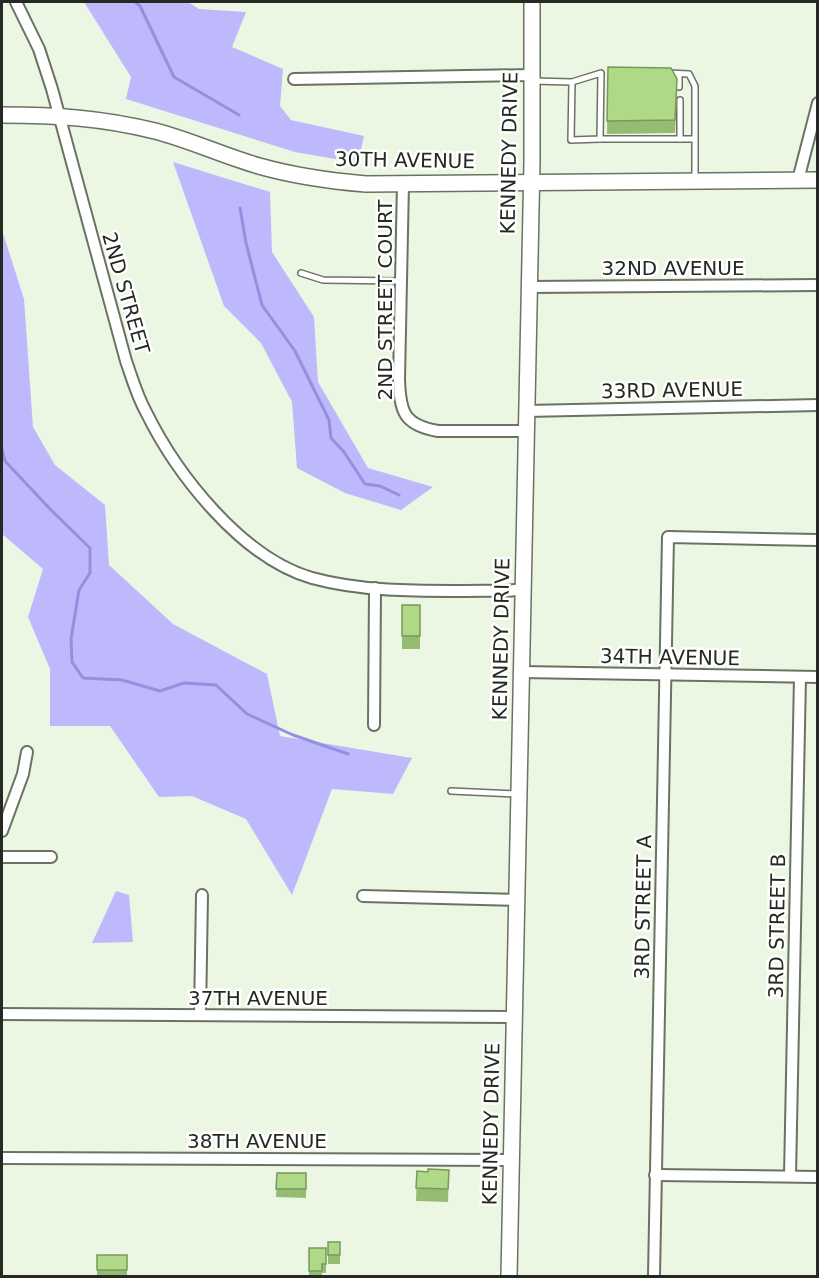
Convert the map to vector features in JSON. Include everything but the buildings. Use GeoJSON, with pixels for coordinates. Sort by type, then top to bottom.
{"type":"FeatureCollection","features":[{"type":"Feature","properties":{"kind":"street","name":"2ND STREET"},"geometry":{"type":"LineString","coordinates":[[16,2],[39,49],[126,361],[146,413],[178,466],[214,511],[266,557],[313,578],[375,588],[507,591],[523,589]]}},
{"type":"Feature","properties":{"kind":"street","name":"KENNEDY DRIVE"},"geometry":{"type":"LineString","coordinates":[[509,1276],[531,182],[532,2]]}},
{"type":"Feature","properties":{"kind":"street"},"geometry":{"type":"LineString","coordinates":[[294,79],[531,78]]}},
{"type":"Feature","properties":{"kind":"street"},"geometry":{"type":"LineString","coordinates":[[798,180],[818,103]]}},
{"type":"Feature","properties":{"kind":"street","name":"30TH AVENUE"},"geometry":{"type":"LineString","coordinates":[[2,115],[95,118],[158,132],[257,166],[298,176],[348,182],[818,180]]}},
{"type":"Feature","properties":{"kind":"street","name":"2ND STREET COURT"},"geometry":{"type":"LineString","coordinates":[[403,183],[399,401],[405,416],[416,425],[438,431],[525,431]]}},
{"type":"Feature","properties":{"kind":"street","name":"32ND AVENUE"},"geometry":{"type":"LineString","coordinates":[[528,287],[818,285]]}},
{"type":"Feature","properties":{"kind":"street","name":"33RD AVENUE"},"geometry":{"type":"LineString","coordinates":[[526,411],[818,405]]}},
{"type":"Feature","properties":{"kind":"street","name":"3RD STREET A"},"geometry":{"type":"LineString","coordinates":[[654,1276],[668,537],[818,540]]}},
{"type":"Feature","properties":{"kind":"street"},"geometry":{"type":"LineString","coordinates":[[374,726],[375,588]]}},
{"type":"Feature","properties":{"kind":"street","name":"34TH AVENUE"},"geometry":{"type":"LineString","coordinates":[[521,672],[818,677]]}},
{"type":"Feature","properties":{"kind":"street","name":"3RD STREET B"},"geometry":{"type":"LineString","coordinates":[[790,1176],[800,677]]}},
{"type":"Feature","properties":{"kind":"street"},"geometry":{"type":"LineString","coordinates":[[2,831],[23,774],[27,752]]}},
{"type":"Feature","properties":{"kind":"street"},"geometry":{"type":"LineString","coordinates":[[2,857],[51,857]]}},
{"type":"Feature","properties":{"kind":"street"},"geometry":{"type":"LineString","coordinates":[[200,1015],[202,896]]}},
{"type":"Feature","properties":{"kind":"street"},"geometry":{"type":"LineString","coordinates":[[363,896],[516,900]]}},
{"type":"Feature","properties":{"kind":"street","name":"37TH AVENUE"},"geometry":{"type":"LineString","coordinates":[[2,1014],[515,1017]]}},
{"type":"Feature","properties":{"kind":"street","name":"38TH AVENUE"},"geometry":{"type":"LineString","coordinates":[[2,1158],[512,1160]]}},
{"type":"Feature","properties":{"kind":"street"},"geometry":{"type":"LineString","coordinates":[[655,1175],[818,1177]]}},
{"type":"Feature","properties":{"kind":"lane"},"geometry":{"type":"LineString","coordinates":[[531,78],[572,82],[601,73],[612,73]]}},
{"type":"Feature","properties":{"kind":"lane"},"geometry":{"type":"LineString","coordinates":[[600,139],[601,73]]}},
{"type":"Feature","properties":{"kind":"lane"},"geometry":{"type":"LineString","coordinates":[[657,74],[689,74],[695,86],[695,181]]}},
{"type":"Feature","properties":{"kind":"lane"},"geometry":{"type":"LineString","coordinates":[[679,74],[679,87]]}},
{"type":"Feature","properties":{"kind":"lane"},"geometry":{"type":"LineString","coordinates":[[572,82],[571,140],[694,139]]}},
{"type":"Feature","properties":{"kind":"lane"},"geometry":{"type":"LineString","coordinates":[[680,100],[680,139]]}},
{"type":"Feature","properties":{"kind":"lane"},"geometry":{"type":"LineString","coordinates":[[300,273],[323,280],[400,281]]}},
{"type":"Feature","properties":{"kind":"lane"},"geometry":{"type":"LineString","coordinates":[[451,791],[519,794]]}},
{"type":"Feature","properties":{"kind":"shaded area"},"geometry":{"type":"Polygon","coordinates":[[[84,2],[188,2],[199,9],[246,12],[232,47],[283,69],[280,106],[291,120],[364,136],[358,163],[295,152],[126,99],[131,77],[84,2]]]}},
{"type":"Feature","properties":{"kind":"shaded area"},"geometry":{"type":"Polygon","coordinates":[[[173,162],[270,192],[272,252],[314,317],[318,382],[368,468],[433,487],[401,510],[345,493],[297,468],[292,402],[261,343],[224,306],[173,162]]]}},
{"type":"Feature","properties":{"kind":"shaded area"},"geometry":{"type":"Polygon","coordinates":[[[2,230],[24,299],[33,427],[55,465],[105,505],[109,565],[173,624],[267,674],[280,736],[412,758],[393,794],[332,789],[292,895],[246,819],[192,796],[159,797],[110,726],[50,726],[50,669],[28,617],[43,569],[2,534],[2,230]]]}},
{"type":"Feature","properties":{"kind":"shaded area"},"geometry":{"type":"Polygon","coordinates":[[[116,891],[129,895],[133,942],[92,943],[116,891]]]}},
{"type":"Feature","properties":{"kind":"waterway"},"geometry":{"type":"LineString","coordinates":[[135,2],[140,6],[174,77],[239,115]]}},
{"type":"Feature","properties":{"kind":"waterway"},"geometry":{"type":"LineString","coordinates":[[240,208],[246,243],[262,305],[295,351],[329,420],[331,438],[344,452],[365,484],[380,486],[399,495]]}},
{"type":"Feature","properties":{"kind":"waterway"},"geometry":{"type":"LineString","coordinates":[[2,449],[5,461],[90,548],[90,573],[79,590],[71,639],[72,662],[83,678],[122,680],[160,691],[184,683],[216,685],[247,714],[293,735],[348,754]]}}]}
